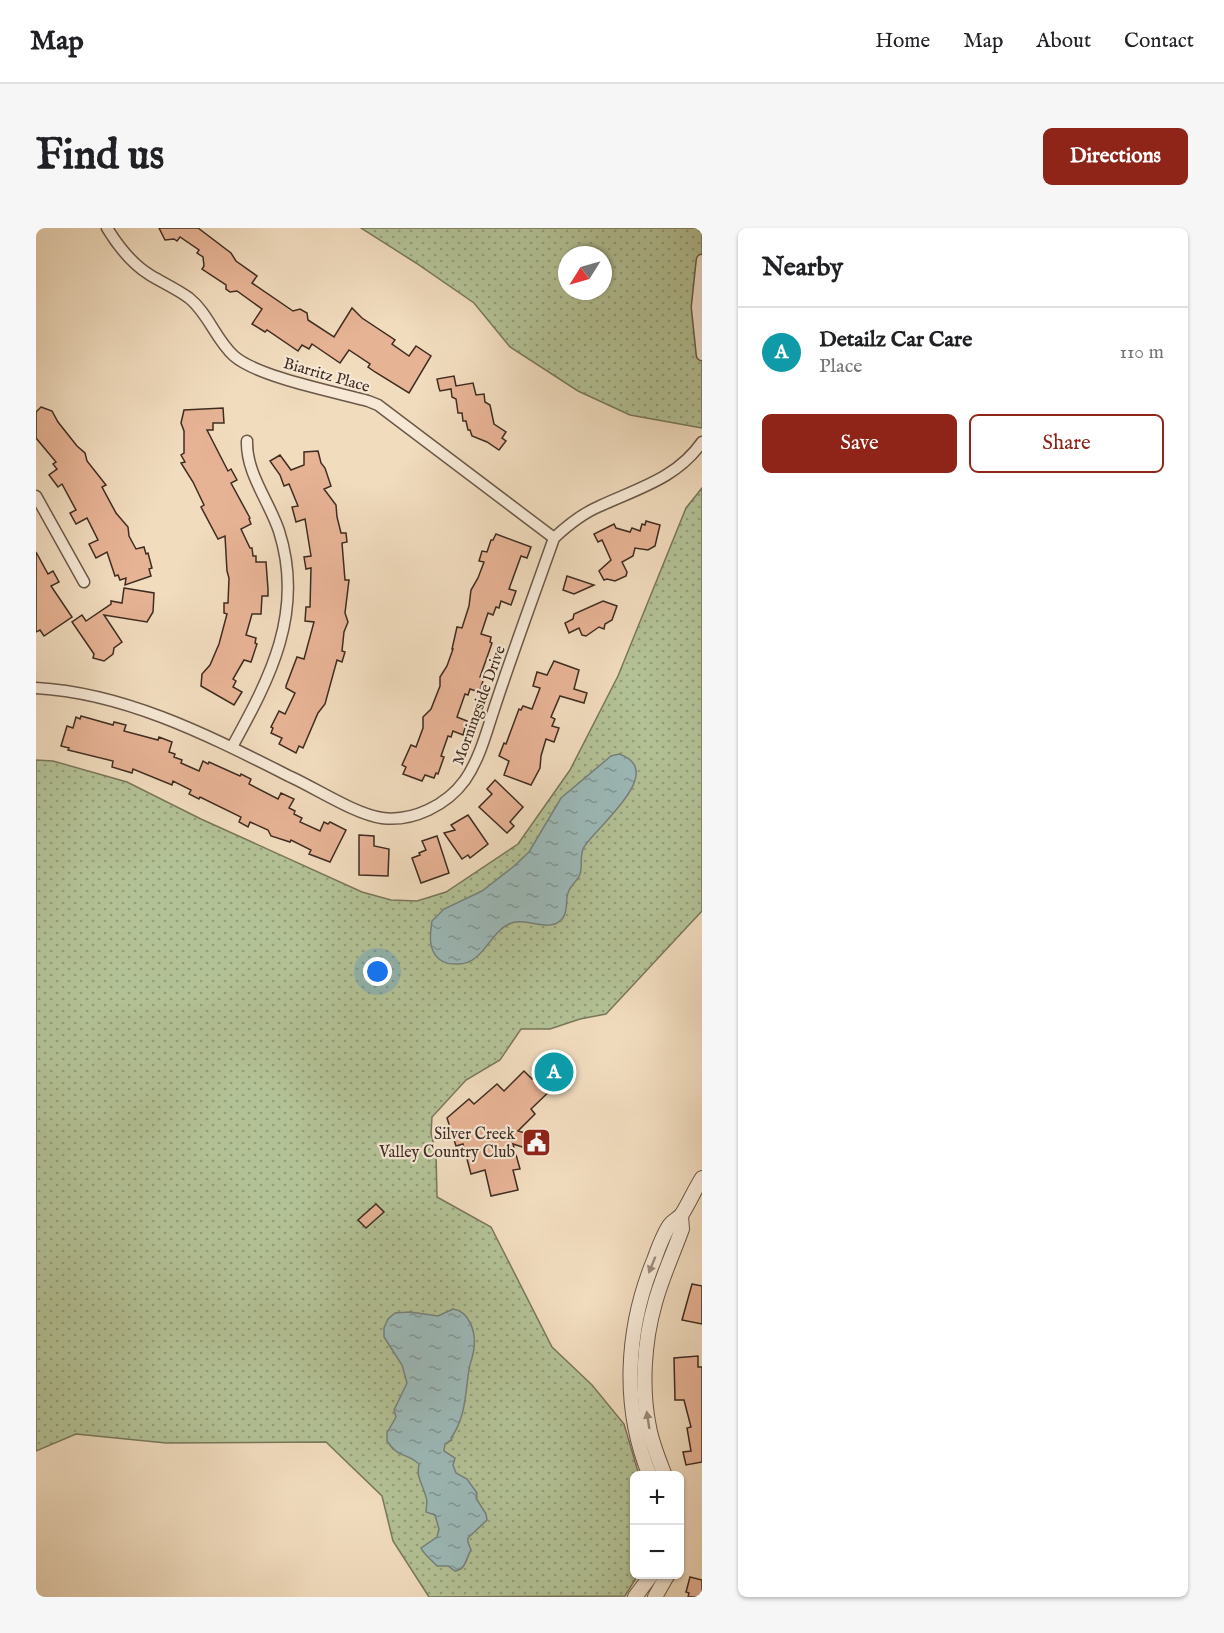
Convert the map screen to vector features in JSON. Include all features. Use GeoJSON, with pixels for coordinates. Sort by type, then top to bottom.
{"type":"FeatureCollection","features":[{"type":"Feature","properties":{"kind":"street","name":"Biarritz Place"},"geometry":{"type":"LineString","coordinates":[[107,228],[128,257],[141,270],[195,303],[228,350],[242,362],[272,375],[378,405],[554,538]]}},
{"type":"Feature","properties":{"kind":"street"},"geometry":{"type":"LineString","coordinates":[[702,260],[697,307],[702,355]]}},
{"type":"Feature","properties":{"kind":"street"},"geometry":{"type":"LineString","coordinates":[[232,747],[271,670],[282,635],[286,609],[286,571],[282,543],[268,504],[248,460],[247,441]]}},
{"type":"Feature","properties":{"kind":"street"},"geometry":{"type":"LineString","coordinates":[[554,538],[576,519],[599,506],[664,478],[682,465],[702,442]]}},
{"type":"Feature","properties":{"kind":"street"},"geometry":{"type":"LineString","coordinates":[[36,495],[84,582]]}},
{"type":"Feature","properties":{"kind":"street","name":"Morningside Drive"},"geometry":{"type":"LineString","coordinates":[[36,688],[75,692],[142,710],[232,747],[372,816],[404,818],[438,804],[460,786],[470,772],[487,730],[554,538]]}},
{"type":"Feature","properties":{"kind":"street"},"geometry":{"type":"LineString","coordinates":[[648,1471],[640,1447],[632,1407],[630,1365],[633,1336],[640,1298],[651,1266],[669,1226],[681,1216],[702,1178]]}},
{"type":"Feature","properties":{"kind":"street"},"geometry":{"type":"LineString","coordinates":[[663,1471],[653,1442],[645,1398],[648,1337],[659,1288],[682,1229],[681,1216]]}},
{"type":"Feature","properties":{"kind":"street"},"geometry":{"type":"LineString","coordinates":[[633,1336],[648,1337]]}},
{"type":"Feature","properties":{"kind":"street"},"geometry":{"type":"LineString","coordinates":[[642,1595],[650,1579]]}},
{"type":"Feature","properties":{"kind":"street"},"geometry":{"type":"LineString","coordinates":[[656,1597],[666,1579]]}},
{"type":"Feature","properties":{"kind":"green space"},"geometry":{"type":"Polygon","coordinates":[[[361,228],[702,228],[702,428],[630,415],[578,391],[510,347],[474,303],[361,228]]]}},
{"type":"Feature","properties":{"kind":"green space","name":"Silver Creek Valley Country Club"},"geometry":{"type":"Polygon","coordinates":[[[702,488],[702,911],[606,1014],[580,1019],[550,1029],[521,1029],[500,1060],[466,1080],[432,1117],[431,1133],[436,1153],[437,1197],[491,1227],[552,1347],[592,1385],[624,1424],[638,1471],[630,1471],[630,1579],[636,1579],[625,1596],[429,1597],[393,1541],[382,1496],[326,1442],[166,1443],[76,1434],[36,1451],[36,760],[53,761],[127,782],[201,819],[362,892],[391,900],[417,901],[446,892],[518,844],[570,770],[618,676],[686,508],[702,488]]]}},
{"type":"Feature","properties":{"kind":"water"},"geometry":{"type":"Polygon","coordinates":[[[619,754],[632,762],[636,773],[633,786],[613,814],[584,847],[580,874],[569,890],[562,919],[551,925],[523,922],[509,924],[496,934],[480,954],[466,963],[450,964],[439,959],[431,946],[432,921],[444,909],[482,891],[513,867],[529,852],[561,798],[611,756],[619,754]]]}},
{"type":"Feature","properties":{"kind":"water"},"geometry":{"type":"Polygon","coordinates":[[[453,1309],[463,1314],[470,1323],[474,1335],[474,1347],[460,1422],[452,1440],[445,1444],[444,1451],[455,1458],[453,1465],[456,1473],[467,1479],[477,1493],[476,1498],[487,1520],[468,1538],[471,1550],[464,1566],[455,1571],[448,1566],[437,1566],[421,1548],[437,1537],[439,1529],[435,1515],[426,1512],[427,1500],[419,1478],[419,1464],[399,1453],[387,1441],[387,1433],[396,1417],[394,1410],[407,1383],[402,1365],[384,1337],[384,1328],[388,1319],[395,1313],[410,1312],[438,1316],[453,1309]]]}},
{"type":"Feature","properties":{"kind":"building"},"geometry":{"type":"Polygon","coordinates":[[[159,228],[198,228],[257,276],[252,283],[293,311],[300,309],[307,313],[308,320],[334,337],[352,308],[362,318],[395,340],[392,344],[409,356],[416,346],[431,356],[409,393],[368,367],[370,364],[349,350],[340,363],[312,344],[309,349],[302,345],[298,351],[267,330],[265,332],[252,324],[262,309],[237,291],[230,292],[226,289],[226,285],[202,269],[203,257],[197,253],[199,250],[180,237],[177,241],[165,240],[159,228]]]}},
{"type":"Feature","properties":{"kind":"building"},"geometry":{"type":"Polygon","coordinates":[[[454,376],[456,386],[473,383],[476,395],[484,394],[485,402],[490,405],[494,424],[506,432],[502,438],[506,441],[499,450],[472,436],[466,421],[463,421],[462,413],[458,413],[456,399],[452,397],[451,389],[440,391],[437,379],[454,376]]]}},
{"type":"Feature","properties":{"kind":"building"},"geometry":{"type":"Polygon","coordinates":[[[41,407],[52,411],[58,422],[85,453],[87,461],[106,485],[102,487],[116,513],[128,527],[129,536],[136,549],[144,547],[146,554],[148,553],[152,568],[149,569],[151,576],[125,585],[126,578],[120,580],[118,575],[115,576],[107,552],[96,558],[89,544],[98,540],[87,518],[76,524],[70,513],[76,510],[62,484],[58,487],[49,475],[57,469],[53,464],[56,462],[36,438],[36,412],[41,407]]]}},
{"type":"Feature","properties":{"kind":"building"},"geometry":{"type":"Polygon","coordinates":[[[223,408],[224,423],[213,423],[213,430],[207,430],[228,471],[231,469],[237,480],[231,483],[251,524],[241,529],[252,548],[253,556],[256,556],[256,562],[266,562],[268,589],[268,596],[262,596],[261,614],[252,614],[246,635],[256,638],[255,643],[257,644],[251,662],[244,660],[233,679],[236,681],[233,687],[242,692],[234,705],[201,686],[202,674],[210,665],[219,644],[227,614],[224,613],[224,603],[228,603],[229,578],[225,536],[218,539],[201,507],[204,505],[193,482],[181,463],[185,462],[181,455],[184,453],[184,431],[181,423],[184,410],[223,408]]]}},
{"type":"Feature","properties":{"kind":"building"},"geometry":{"type":"Polygon","coordinates":[[[318,451],[331,486],[324,489],[336,505],[341,533],[346,533],[347,542],[342,543],[345,580],[349,580],[345,613],[348,622],[344,632],[342,651],[345,652],[342,662],[337,660],[325,704],[318,713],[303,748],[299,746],[296,753],[279,744],[282,738],[271,733],[273,728],[271,727],[279,711],[285,714],[295,693],[286,686],[297,657],[304,659],[314,622],[305,621],[306,607],[310,607],[311,568],[306,569],[304,557],[311,556],[305,519],[296,522],[292,507],[298,506],[289,484],[284,486],[280,475],[270,461],[280,455],[291,470],[304,465],[304,452],[318,451]]]}},
{"type":"Feature","properties":{"kind":"building"},"geometry":{"type":"Polygon","coordinates":[[[646,521],[660,525],[655,546],[648,550],[635,548],[633,556],[622,562],[627,572],[626,576],[615,581],[604,580],[599,571],[611,560],[602,540],[598,542],[594,534],[614,524],[616,528],[630,532],[632,528],[640,531],[642,524],[645,525],[646,521]]]}},
{"type":"Feature","properties":{"kind":"building"},"geometry":{"type":"Polygon","coordinates":[[[496,534],[531,547],[527,558],[521,556],[509,589],[516,591],[511,605],[501,601],[493,615],[488,613],[481,634],[491,637],[490,642],[492,643],[480,677],[484,678],[479,692],[470,689],[468,695],[465,694],[457,717],[467,721],[463,735],[453,731],[451,737],[448,736],[438,774],[436,773],[434,778],[425,775],[422,781],[403,774],[406,767],[402,765],[411,745],[416,747],[423,728],[423,717],[431,709],[440,686],[440,677],[453,649],[457,627],[462,628],[471,590],[484,562],[479,561],[482,551],[487,552],[496,534]]]}},
{"type":"Feature","properties":{"kind":"building"},"geometry":{"type":"Polygon","coordinates":[[[36,552],[48,574],[53,571],[59,582],[51,586],[72,617],[44,636],[40,630],[36,632],[36,552]]]}},
{"type":"Feature","properties":{"kind":"building"},"geometry":{"type":"Polygon","coordinates":[[[567,576],[594,585],[574,594],[563,590],[567,576]]]}},
{"type":"Feature","properties":{"kind":"building"},"geometry":{"type":"Polygon","coordinates":[[[124,588],[154,593],[153,612],[147,622],[104,615],[122,642],[104,661],[93,658],[94,654],[72,622],[82,615],[86,621],[111,604],[111,601],[122,603],[124,588]]]}},
{"type":"Feature","properties":{"kind":"building"},"geometry":{"type":"Polygon","coordinates":[[[603,601],[617,606],[612,620],[605,624],[604,629],[599,627],[586,636],[582,635],[579,628],[569,633],[565,623],[573,619],[574,614],[603,601]]]}},
{"type":"Feature","properties":{"kind":"building"},"geometry":{"type":"Polygon","coordinates":[[[554,661],[579,670],[574,689],[587,693],[584,703],[560,696],[551,717],[555,719],[552,726],[559,728],[554,742],[546,739],[540,768],[531,785],[504,775],[509,761],[499,756],[519,709],[521,710],[523,706],[532,709],[540,688],[533,686],[537,672],[547,675],[554,661]]]}},
{"type":"Feature","properties":{"kind":"building"},"geometry":{"type":"Polygon","coordinates":[[[81,716],[113,725],[114,722],[126,725],[124,731],[158,740],[159,737],[172,742],[169,752],[182,760],[181,763],[199,771],[203,761],[208,764],[209,762],[251,779],[249,784],[278,799],[281,793],[294,799],[289,808],[302,818],[300,822],[320,831],[324,822],[328,824],[330,822],[346,830],[330,862],[309,854],[311,850],[291,840],[290,842],[271,836],[268,830],[250,822],[248,827],[239,822],[241,817],[189,794],[191,790],[173,781],[172,785],[133,769],[132,773],[112,767],[113,761],[68,750],[69,748],[61,746],[67,726],[73,728],[76,717],[80,719],[81,716]]]}},
{"type":"Feature","properties":{"kind":"building"},"geometry":{"type":"Polygon","coordinates":[[[495,780],[523,807],[510,822],[514,826],[507,833],[479,807],[492,794],[487,789],[495,780]]]}},
{"type":"Feature","properties":{"kind":"building"},"geometry":{"type":"Polygon","coordinates":[[[468,815],[488,844],[470,858],[468,855],[462,859],[444,833],[455,830],[451,825],[468,815]]]}},
{"type":"Feature","properties":{"kind":"building"},"geometry":{"type":"Polygon","coordinates":[[[359,835],[374,836],[374,846],[389,849],[388,876],[359,875],[359,835]]]}},
{"type":"Feature","properties":{"kind":"building"},"geometry":{"type":"Polygon","coordinates":[[[437,836],[449,873],[421,883],[412,858],[426,850],[422,841],[437,836]]]}},
{"type":"Feature","properties":{"kind":"building"},"geometry":{"type":"Polygon","coordinates":[[[554,1064],[567,1071],[558,1085],[531,1109],[535,1114],[518,1131],[548,1140],[544,1154],[513,1144],[520,1169],[513,1170],[518,1190],[491,1196],[485,1170],[471,1174],[463,1144],[456,1146],[447,1118],[469,1099],[474,1104],[497,1084],[504,1091],[524,1071],[532,1079],[545,1066],[548,1069],[554,1064]]]}},
{"type":"Feature","properties":{"kind":"building"},"geometry":{"type":"Polygon","coordinates":[[[376,1204],[384,1212],[366,1228],[358,1220],[376,1204]]]}},
{"type":"Feature","properties":{"kind":"building"},"geometry":{"type":"Polygon","coordinates":[[[692,1284],[702,1286],[702,1324],[682,1320],[692,1284]]]}},
{"type":"Feature","properties":{"kind":"building"},"geometry":{"type":"Polygon","coordinates":[[[698,1356],[698,1367],[702,1367],[702,1462],[686,1465],[683,1452],[691,1451],[687,1428],[691,1427],[684,1400],[675,1400],[674,1358],[698,1356]]]}},
{"type":"Feature","properties":{"kind":"building"},"geometry":{"type":"Polygon","coordinates":[[[690,1577],[702,1580],[702,1597],[688,1597],[689,1593],[686,1592],[690,1577]]]}},
{"type":"Feature","properties":{"kind":"place","name":"Detailz Car Care"},"geometry":{"type":"Point","coordinates":[554,1072]}},
{"type":"Feature","properties":{"kind":"place","name":"Silver Creek Valley Country Club"},"geometry":{"type":"Point","coordinates":[536,1142]}}]}
